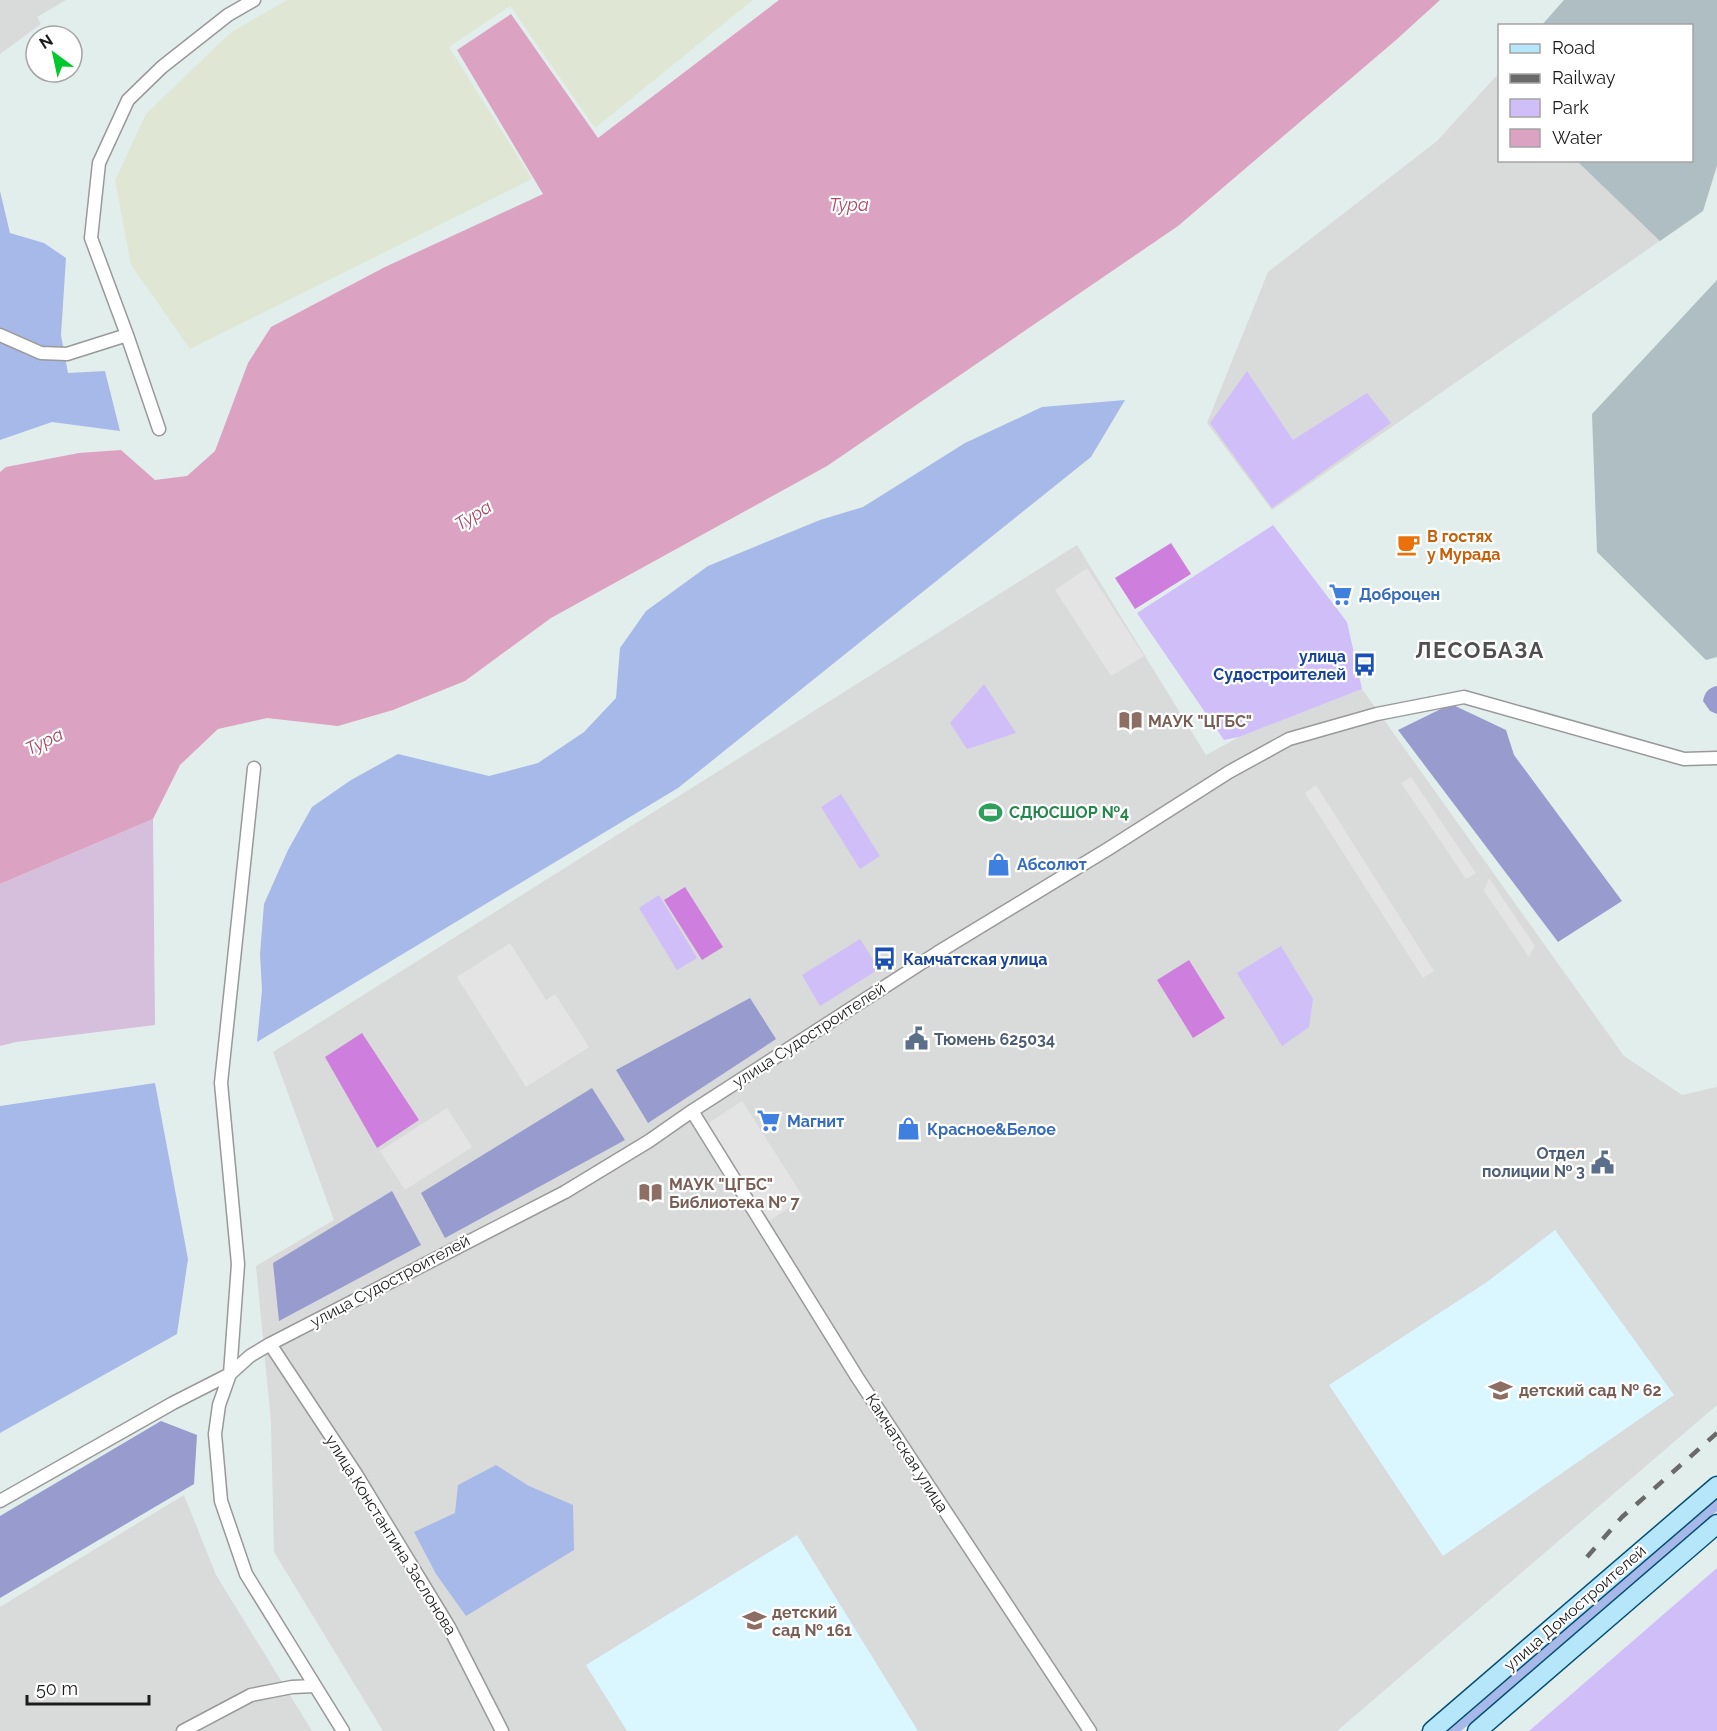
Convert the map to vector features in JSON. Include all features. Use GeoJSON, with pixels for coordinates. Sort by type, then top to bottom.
{"type":"FeatureCollection","features":[{"type":"Feature","properties":{"kind":"main road","name":"улица Домостроителей"},"geometry":{"type":"LineString","coordinates":[[1432,1731],[1717,1486]]}},
{"type":"Feature","properties":{"kind":"main road","name":"улица Домостроителей"},"geometry":{"type":"LineString","coordinates":[[1477,1731],[1717,1524]]}},
{"type":"Feature","properties":{"kind":"street"},"geometry":{"type":"LineString","coordinates":[[159,429],[91,238],[99,163],[129,100],[162,67],[228,15],[254,0]]}},
{"type":"Feature","properties":{"kind":"street"},"geometry":{"type":"LineString","coordinates":[[0,335],[41,353],[68,354],[127,335]]}},
{"type":"Feature","properties":{"kind":"street","name":"улица Судостроителей"},"geometry":{"type":"LineString","coordinates":[[230,1374],[250,1356],[270,1344],[564,1192],[649,1141],[937,954],[1272,747],[1289,739],[1342,723],[1464,697],[1684,759],[1717,758]]}},
{"type":"Feature","properties":{"kind":"street"},"geometry":{"type":"LineString","coordinates":[[254,768],[221,1083],[238,1264],[230,1374],[219,1405],[215,1434],[221,1501],[246,1574],[344,1731]]}},
{"type":"Feature","properties":{"kind":"street","name":"Камчатская улица"},"geometry":{"type":"LineString","coordinates":[[692,1111],[857,1377],[1090,1731]]}},
{"type":"Feature","properties":{"kind":"street","name":"улица Константина Заслонова"},"geometry":{"type":"LineString","coordinates":[[270,1344],[356,1474],[449,1627],[502,1731]]}},
{"type":"Feature","properties":{"kind":"street"},"geometry":{"type":"LineString","coordinates":[[0,1501],[173,1402],[230,1374]]}},
{"type":"Feature","properties":{"kind":"street"},"geometry":{"type":"LineString","coordinates":[[184,1731],[251,1695],[292,1687],[315,1686]]}},
{"type":"Feature","properties":{"kind":"shaded area"},"geometry":{"type":"Polygon","coordinates":[[[0,0],[66,0],[37,17],[41,24],[24,24],[24,36],[0,54],[0,0]]]}},
{"type":"Feature","properties":{"kind":"shaded area"},"geometry":{"type":"Polygon","coordinates":[[[287,0],[753,0],[595,128],[510,6],[449,47],[532,179],[190,349],[131,265],[115,180],[146,114],[230,33],[287,0]]]}},
{"type":"Feature","properties":{"kind":"shaded area"},"geometry":{"type":"Polygon","coordinates":[[[1564,0],[1717,0],[1717,167],[1703,211],[1272,510],[1207,423],[1268,272],[1437,141],[1498,74],[1498,162],[1693,162],[1693,24],[1543,24],[1564,0]]]}},
{"type":"Feature","properties":{"kind":"shaded area"},"geometry":{"type":"Polygon","coordinates":[[[1564,0],[1717,0],[1717,165],[1703,211],[1660,241],[1578,162],[1693,162],[1693,24],[1543,24],[1564,0]]]}},
{"type":"Feature","properties":{"kind":"shaded area"},"geometry":{"type":"Polygon","coordinates":[[[0,191],[10,233],[44,243],[66,258],[61,335],[68,373],[105,371],[120,431],[52,422],[0,440],[0,191]]]}},
{"type":"Feature","properties":{"kind":"shaded area"},"geometry":{"type":"Polygon","coordinates":[[[1717,280],[1717,657],[1706,660],[1597,552],[1592,414],[1717,280]]]}},
{"type":"Feature","properties":{"kind":"shaded area"},"geometry":{"type":"Polygon","coordinates":[[[1125,400],[1091,457],[678,788],[257,1042],[262,990],[260,954],[264,904],[288,850],[312,807],[351,780],[398,754],[489,776],[538,763],[584,732],[616,698],[620,648],[646,611],[708,566],[820,520],[863,507],[965,443],[1042,407],[1125,400]]]}},
{"type":"Feature","properties":{"kind":"shaded area"},"geometry":{"type":"Polygon","coordinates":[[[1171,543],[1191,574],[1135,609],[1115,578],[1171,543]]]}},
{"type":"Feature","properties":{"kind":"shaded area"},"geometry":{"type":"Polygon","coordinates":[[[1077,545],[1206,755],[1239,737],[1362,689],[1624,1056],[1682,1095],[1717,1087],[1717,1405],[1337,1731],[383,1731],[274,1552],[271,1422],[256,1266],[334,1220],[273,1052],[1077,545]]]}},
{"type":"Feature","properties":{"kind":"shaded area"},"geometry":{"type":"Polygon","coordinates":[[[1087,568],[1144,656],[1111,676],[1055,590],[1087,568]]]}},
{"type":"Feature","properties":{"kind":"shaded area"},"geometry":{"type":"Polygon","coordinates":[[[1717,686],[1717,714],[1710,711],[1703,701],[1707,691],[1717,686]]]}},
{"type":"Feature","properties":{"kind":"shaded area"},"geometry":{"type":"Polygon","coordinates":[[[1451,704],[1506,730],[1514,755],[1622,901],[1558,942],[1398,730],[1451,704]]]}},
{"type":"Feature","properties":{"kind":"shaded area"},"geometry":{"type":"Polygon","coordinates":[[[1411,777],[1476,873],[1466,879],[1401,783],[1411,777]]]}},
{"type":"Feature","properties":{"kind":"shaded area"},"geometry":{"type":"Polygon","coordinates":[[[1316,785],[1434,971],[1423,978],[1305,793],[1316,785]]]}},
{"type":"Feature","properties":{"kind":"shaded area"},"geometry":{"type":"Polygon","coordinates":[[[153,819],[155,1025],[16,1042],[0,1046],[0,884],[153,819]]]}},
{"type":"Feature","properties":{"kind":"shaded area"},"geometry":{"type":"Polygon","coordinates":[[[1489,878],[1535,946],[1529,957],[1484,891],[1489,878]]]}},
{"type":"Feature","properties":{"kind":"shaded area"},"geometry":{"type":"Polygon","coordinates":[[[685,887],[723,947],[702,960],[664,900],[685,887]]]}},
{"type":"Feature","properties":{"kind":"shaded area"},"geometry":{"type":"Polygon","coordinates":[[[510,943],[546,1000],[555,994],[589,1047],[526,1087],[457,977],[510,943]]]}},
{"type":"Feature","properties":{"kind":"shaded area"},"geometry":{"type":"Polygon","coordinates":[[[1189,960],[1225,1018],[1193,1038],[1157,980],[1189,960]]]}},
{"type":"Feature","properties":{"kind":"shaded area"},"geometry":{"type":"Polygon","coordinates":[[[750,998],[776,1039],[648,1123],[616,1070],[750,998]]]}},
{"type":"Feature","properties":{"kind":"shaded area"},"geometry":{"type":"Polygon","coordinates":[[[362,1033],[419,1120],[377,1148],[325,1057],[362,1033]]]}},
{"type":"Feature","properties":{"kind":"shaded area"},"geometry":{"type":"Polygon","coordinates":[[[155,1083],[188,1259],[177,1334],[0,1433],[0,1106],[155,1083]]]}},
{"type":"Feature","properties":{"kind":"shaded area"},"geometry":{"type":"Polygon","coordinates":[[[592,1088],[625,1140],[445,1238],[421,1193],[592,1088]]]}},
{"type":"Feature","properties":{"kind":"shaded area"},"geometry":{"type":"Polygon","coordinates":[[[742,1101],[804,1198],[766,1223],[704,1126],[742,1101]]]}},
{"type":"Feature","properties":{"kind":"shaded area"},"geometry":{"type":"Polygon","coordinates":[[[447,1108],[472,1147],[405,1190],[380,1151],[447,1108]]]}},
{"type":"Feature","properties":{"kind":"shaded area"},"geometry":{"type":"Polygon","coordinates":[[[392,1191],[421,1245],[279,1321],[273,1263],[392,1191]]]}},
{"type":"Feature","properties":{"kind":"shaded area","name":"детский сад № 62"},"geometry":{"type":"Polygon","coordinates":[[[1555,1230],[1674,1395],[1443,1556],[1329,1385],[1487,1282],[1555,1230]]]}},
{"type":"Feature","properties":{"kind":"shaded area"},"geometry":{"type":"Polygon","coordinates":[[[161,1421],[197,1435],[194,1484],[0,1598],[0,1516],[161,1421]]]}},
{"type":"Feature","properties":{"kind":"shaded area"},"geometry":{"type":"Polygon","coordinates":[[[496,1465],[529,1486],[573,1505],[574,1550],[466,1616],[436,1574],[414,1532],[455,1513],[458,1485],[496,1465]]]}},
{"type":"Feature","properties":{"kind":"shaded area"},"geometry":{"type":"Polygon","coordinates":[[[184,1495],[216,1575],[312,1731],[0,1731],[0,1607],[184,1495]]]}},
{"type":"Feature","properties":{"kind":"shaded area"},"geometry":{"type":"Polygon","coordinates":[[[1717,1499],[1717,1511],[1461,1731],[1448,1731],[1717,1499]]]}},
{"type":"Feature","properties":{"kind":"shaded area","name":"детский сад № 161"},"geometry":{"type":"Polygon","coordinates":[[[797,1535],[918,1731],[627,1731],[586,1665],[797,1535]]]}},
{"type":"Feature","properties":{"kind":"green space"},"geometry":{"type":"Polygon","coordinates":[[[1247,371],[1293,440],[1367,393],[1391,423],[1272,508],[1210,423],[1247,371]]]}},
{"type":"Feature","properties":{"kind":"green space"},"geometry":{"type":"Polygon","coordinates":[[[1273,525],[1347,622],[1362,689],[1239,737],[1224,740],[1137,613],[1273,525]]]}},
{"type":"Feature","properties":{"kind":"green space"},"geometry":{"type":"Polygon","coordinates":[[[984,684],[1016,733],[967,749],[950,723],[984,684]]]}},
{"type":"Feature","properties":{"kind":"green space"},"geometry":{"type":"Polygon","coordinates":[[[841,794],[880,856],[860,869],[821,807],[841,794]]]}},
{"type":"Feature","properties":{"kind":"green space"},"geometry":{"type":"Polygon","coordinates":[[[659,895],[697,958],[677,970],[639,908],[659,895]]]}},
{"type":"Feature","properties":{"kind":"green space"},"geometry":{"type":"Polygon","coordinates":[[[860,939],[879,969],[820,1006],[802,975],[860,939]]]}},
{"type":"Feature","properties":{"kind":"green space"},"geometry":{"type":"Polygon","coordinates":[[[1281,946],[1313,999],[1309,1027],[1282,1046],[1237,973],[1281,946]]]}},
{"type":"Feature","properties":{"kind":"green space"},"geometry":{"type":"Polygon","coordinates":[[[1717,1568],[1717,1731],[1529,1731],[1717,1568]]]}},
{"type":"Feature","properties":{"kind":"water","name":"Тура"},"geometry":{"type":"Polygon","coordinates":[[[779,0],[1440,0],[1178,226],[827,466],[551,618],[465,681],[393,710],[338,726],[267,718],[218,729],[180,765],[153,819],[0,884],[0,472],[6,467],[79,453],[121,450],[155,480],[187,476],[215,451],[248,363],[271,327],[385,267],[543,194],[457,50],[511,14],[598,138],[779,0]]]}},
{"type":"Feature","properties":{"kind":"railway"},"geometry":{"type":"LineString","coordinates":[[1587,1557],[1622,1517],[1717,1433]]}},
{"type":"Feature","properties":{"kind":"place","name":"В гостях у Мурада"},"geometry":{"type":"Point","coordinates":[1409,545]}},
{"type":"Feature","properties":{"kind":"place","name":"Доброцен"},"geometry":{"type":"Point","coordinates":[1341,594]}},
{"type":"Feature","properties":{"kind":"place","name":"улица Судостроителей"},"geometry":{"type":"Point","coordinates":[1364,665]}},
{"type":"Feature","properties":{"kind":"place","name":"МАУК \"ЦГБС\""},"geometry":{"type":"Point","coordinates":[1130,721]}},
{"type":"Feature","properties":{"kind":"place","name":"СДЮСШОР №4"},"geometry":{"type":"Point","coordinates":[991,812]}},
{"type":"Feature","properties":{"kind":"place","name":"Абсолют"},"geometry":{"type":"Point","coordinates":[999,864]}},
{"type":"Feature","properties":{"kind":"place","name":"Камчатская улица"},"geometry":{"type":"Point","coordinates":[885,959]}},
{"type":"Feature","properties":{"kind":"place","name":"Тюмень 625034"},"geometry":{"type":"Point","coordinates":[916,1039]}},
{"type":"Feature","properties":{"kind":"place","name":"Магнит"},"geometry":{"type":"Point","coordinates":[769,1121]}},
{"type":"Feature","properties":{"kind":"place","name":"Красное&Белое"},"geometry":{"type":"Point","coordinates":[909,1129]}},
{"type":"Feature","properties":{"kind":"place","name":"Отдел полиции № 3"},"geometry":{"type":"Point","coordinates":[1603,1162]}},
{"type":"Feature","properties":{"kind":"place","name":"МАУК \"ЦГБС\" Библиотека № 7"},"geometry":{"type":"Point","coordinates":[651,1193]}},
{"type":"Feature","properties":{"kind":"place","name":"детский сад № 62"},"geometry":{"type":"Point","coordinates":[1501,1390]}},
{"type":"Feature","properties":{"kind":"place","name":"детский сад № 161"},"geometry":{"type":"Point","coordinates":[754,1621]}},
{"type":"Feature","properties":{"kind":"district","name":"ЛЕСОБАЗА"},"geometry":{"type":"Point","coordinates":[1480,650]}}]}
